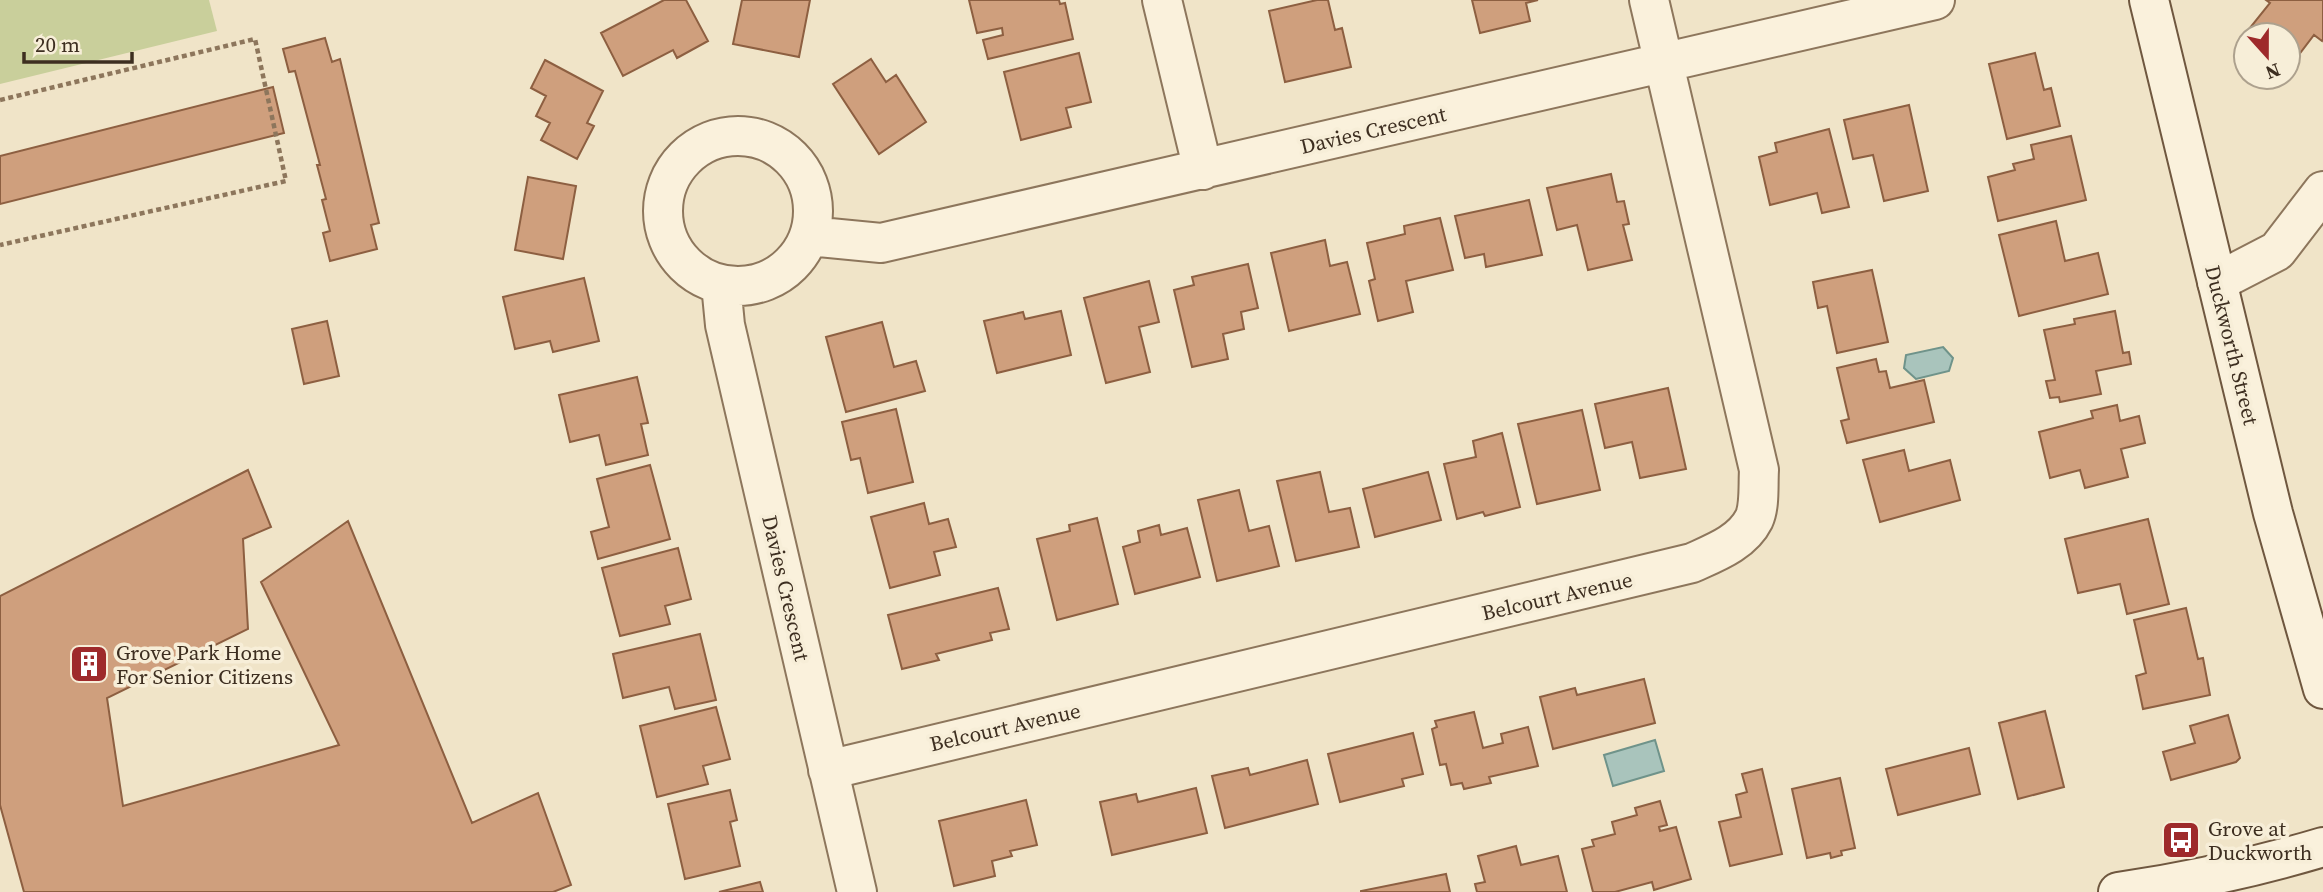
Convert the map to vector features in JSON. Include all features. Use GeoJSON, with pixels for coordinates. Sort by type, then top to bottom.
{"type":"FeatureCollection","features":[{"type":"Feature","properties":{"kind":"street"},"geometry":{"type":"LineString","coordinates":[[1162,0],[1203,170]]}},
{"type":"Feature","properties":{"kind":"street","name":"Belcourt Avenue"},"geometry":{"type":"LineString","coordinates":[[828,770],[1692,563],[1722,550],[1743,535],[1755,518],[1759,470],[1649,0]]}},
{"type":"Feature","properties":{"kind":"street","name":"Davies Crescent"},"geometry":{"type":"LineString","coordinates":[[809,236],[881,243],[1935,0]]}},
{"type":"Feature","properties":{"kind":"street","name":"Duckworth Street"},"geometry":{"type":"LineString","coordinates":[[2149,0],[2273,513],[2323,689]]}},
{"type":"Feature","properties":{"kind":"street"},"geometry":{"type":"LineString","coordinates":[[727,136],[753,136],[777,145],[796,162],[810,185],[814,210],[809,236],[799,255],[783,271],[764,281],[743,286],[721,284],[697,274],[678,257],[666,233],[663,208],[668,183],[682,161],[702,144],[727,136]]}},
{"type":"Feature","properties":{"kind":"street"},"geometry":{"type":"LineString","coordinates":[[2217,282],[2277,251],[2323,191]]}},
{"type":"Feature","properties":{"kind":"street","name":"Davies Crescent"},"geometry":{"type":"LineString","coordinates":[[721,284],[724,325],[857,892]]}},
{"type":"Feature","properties":{"kind":"street"},"geometry":{"type":"LineString","coordinates":[[2119,892],[2160,886],[2323,847]]}},
{"type":"Feature","properties":{"kind":"path"},"geometry":{"type":"LineString","coordinates":[[0,100],[255,39],[286,181],[0,245]]}},
{"type":"Feature","properties":{"kind":"green space"},"geometry":{"type":"Polygon","coordinates":[[[0,0],[209,0],[217,31],[0,84],[0,0]]]}},
{"type":"Feature","properties":{"kind":"water"},"geometry":{"type":"Polygon","coordinates":[[[1943,347],[1953,358],[1949,371],[1916,379],[1904,368],[1906,355],[1943,347]]]}},
{"type":"Feature","properties":{"kind":"water"},"geometry":{"type":"Polygon","coordinates":[[[1655,740],[1664,771],[1613,786],[1604,755],[1655,740]]]}},
{"type":"Feature","properties":{"kind":"building"},"geometry":{"type":"Polygon","coordinates":[[[664,0],[686,0],[708,41],[677,58],[673,50],[623,76],[601,33],[664,0]]]}},
{"type":"Feature","properties":{"kind":"building"},"geometry":{"type":"Polygon","coordinates":[[[742,0],[810,0],[799,57],[733,44],[742,0]]]}},
{"type":"Feature","properties":{"kind":"building"},"geometry":{"type":"Polygon","coordinates":[[[969,0],[1059,0],[1060,4],[1065,3],[1073,39],[988,59],[983,40],[1003,35],[1002,28],[977,33],[969,0]]]}},
{"type":"Feature","properties":{"kind":"building"},"geometry":{"type":"Polygon","coordinates":[[[1328,0],[1335,30],[1342,28],[1351,67],[1285,82],[1269,11],[1328,0]]]}},
{"type":"Feature","properties":{"kind":"building"},"geometry":{"type":"Polygon","coordinates":[[[1472,0],[1538,0],[1526,3],[1530,21],[1480,33],[1472,0]]]}},
{"type":"Feature","properties":{"kind":"building"},"geometry":{"type":"Polygon","coordinates":[[[2266,0],[2323,0],[2322,41],[2314,35],[2302,51],[2302,21],[2255,21],[2270,3],[2266,0]]]}},
{"type":"Feature","properties":{"kind":"building"},"geometry":{"type":"Polygon","coordinates":[[[325,38],[332,62],[340,59],[379,223],[371,225],[377,249],[330,261],[323,233],[330,231],[322,200],[326,199],[317,165],[320,165],[295,71],[289,72],[283,49],[325,38]]]}},
{"type":"Feature","properties":{"kind":"building"},"geometry":{"type":"Polygon","coordinates":[[[1079,53],[1091,102],[1066,108],[1071,127],[1021,140],[1004,72],[1079,53]]]}},
{"type":"Feature","properties":{"kind":"building"},"geometry":{"type":"Polygon","coordinates":[[[2035,53],[2044,90],[2051,88],[2060,126],[2007,139],[1989,64],[2035,53]]]}},
{"type":"Feature","properties":{"kind":"building"},"geometry":{"type":"Polygon","coordinates":[[[871,59],[886,82],[896,75],[926,122],[879,154],[833,84],[871,59]]]}},
{"type":"Feature","properties":{"kind":"building"},"geometry":{"type":"Polygon","coordinates":[[[545,60],[603,91],[587,123],[594,126],[577,159],[541,140],[550,123],[536,116],[546,96],[531,88],[545,60]]]}},
{"type":"Feature","properties":{"kind":"building"},"geometry":{"type":"Polygon","coordinates":[[[273,87],[284,133],[0,204],[0,156],[273,87]]]}},
{"type":"Feature","properties":{"kind":"building"},"geometry":{"type":"Polygon","coordinates":[[[1909,105],[1928,191],[1884,201],[1873,155],[1853,159],[1844,120],[1909,105]]]}},
{"type":"Feature","properties":{"kind":"building"},"geometry":{"type":"Polygon","coordinates":[[[1829,129],[1849,207],[1822,213],[1817,193],[1770,205],[1759,157],[1777,152],[1775,143],[1829,129]]]}},
{"type":"Feature","properties":{"kind":"building"},"geometry":{"type":"Polygon","coordinates":[[[2071,136],[2086,200],[1998,221],[1988,177],[2015,170],[2013,164],[2034,159],[2031,145],[2071,136]]]}},
{"type":"Feature","properties":{"kind":"building"},"geometry":{"type":"Polygon","coordinates":[[[1611,174],[1617,202],[1624,201],[1629,224],[1623,225],[1632,260],[1588,270],[1577,225],[1557,230],[1547,188],[1611,174]]]}},
{"type":"Feature","properties":{"kind":"building"},"geometry":{"type":"Polygon","coordinates":[[[528,177],[576,186],[563,259],[515,250],[528,177]]]}},
{"type":"Feature","properties":{"kind":"building"},"geometry":{"type":"Polygon","coordinates":[[[1529,200],[1542,255],[1486,267],[1484,254],[1465,258],[1455,216],[1529,200]]]}},
{"type":"Feature","properties":{"kind":"building"},"geometry":{"type":"Polygon","coordinates":[[[1440,218],[1453,270],[1406,281],[1413,312],[1378,321],[1369,281],[1375,279],[1367,243],[1405,234],[1404,226],[1440,218]]]}},
{"type":"Feature","properties":{"kind":"building"},"geometry":{"type":"Polygon","coordinates":[[[2056,221],[2065,261],[2098,253],[2108,294],[2019,316],[1999,235],[2056,221]]]}},
{"type":"Feature","properties":{"kind":"building"},"geometry":{"type":"Polygon","coordinates":[[[1325,240],[1330,266],[1347,262],[1360,314],[1289,331],[1271,253],[1325,240]]]}},
{"type":"Feature","properties":{"kind":"building"},"geometry":{"type":"Polygon","coordinates":[[[1248,264],[1258,308],[1241,312],[1244,329],[1223,334],[1228,359],[1192,367],[1174,290],[1194,285],[1192,277],[1248,264]]]}},
{"type":"Feature","properties":{"kind":"building"},"geometry":{"type":"Polygon","coordinates":[[[1872,270],[1888,342],[1837,353],[1827,306],[1818,308],[1813,282],[1872,270]]]}},
{"type":"Feature","properties":{"kind":"building"},"geometry":{"type":"Polygon","coordinates":[[[584,278],[599,341],[553,352],[550,341],[515,349],[503,297],[584,278]]]}},
{"type":"Feature","properties":{"kind":"building"},"geometry":{"type":"Polygon","coordinates":[[[1149,281],[1159,322],[1139,327],[1150,372],[1106,383],[1084,298],[1149,281]]]}},
{"type":"Feature","properties":{"kind":"building"},"geometry":{"type":"Polygon","coordinates":[[[1061,311],[1071,355],[997,373],[984,321],[1023,312],[1025,319],[1061,311]]]}},
{"type":"Feature","properties":{"kind":"building"},"geometry":{"type":"Polygon","coordinates":[[[2115,311],[2123,353],[2129,352],[2131,364],[2096,371],[2101,394],[2060,402],[2059,397],[2050,398],[2046,381],[2055,380],[2044,330],[2075,324],[2074,319],[2115,311]]]}},
{"type":"Feature","properties":{"kind":"building"},"geometry":{"type":"Polygon","coordinates":[[[327,321],[339,376],[304,384],[292,329],[327,321]]]}},
{"type":"Feature","properties":{"kind":"building"},"geometry":{"type":"Polygon","coordinates":[[[882,322],[894,367],[916,361],[925,391],[846,412],[826,337],[882,322]]]}},
{"type":"Feature","properties":{"kind":"building"},"geometry":{"type":"Polygon","coordinates":[[[1876,359],[1879,372],[1886,371],[1890,388],[1924,380],[1934,422],[1847,443],[1841,421],[1849,419],[1837,368],[1876,359]]]}},
{"type":"Feature","properties":{"kind":"building"},"geometry":{"type":"Polygon","coordinates":[[[637,377],[648,423],[641,424],[648,455],[606,465],[599,435],[570,442],[559,395],[637,377]]]}},
{"type":"Feature","properties":{"kind":"building"},"geometry":{"type":"Polygon","coordinates":[[[1668,388],[1686,469],[1640,478],[1632,442],[1605,448],[1595,404],[1668,388]]]}},
{"type":"Feature","properties":{"kind":"building"},"geometry":{"type":"Polygon","coordinates":[[[2117,405],[2120,421],[2139,416],[2145,443],[2121,449],[2128,477],[2085,488],[2080,470],[2050,478],[2039,432],[2093,418],[2091,411],[2117,405]]]}},
{"type":"Feature","properties":{"kind":"building"},"geometry":{"type":"Polygon","coordinates":[[[896,409],[913,482],[868,493],[860,458],[851,460],[842,422],[896,409]]]}},
{"type":"Feature","properties":{"kind":"building"},"geometry":{"type":"Polygon","coordinates":[[[1582,410],[1600,490],[1537,504],[1518,424],[1582,410]]]}},
{"type":"Feature","properties":{"kind":"building"},"geometry":{"type":"Polygon","coordinates":[[[1502,433],[1520,507],[1485,516],[1483,512],[1457,519],[1444,464],[1476,457],[1473,441],[1502,433]]]}},
{"type":"Feature","properties":{"kind":"building"},"geometry":{"type":"Polygon","coordinates":[[[1904,450],[1909,471],[1950,460],[1960,500],[1880,522],[1863,460],[1904,450]]]}},
{"type":"Feature","properties":{"kind":"building"},"geometry":{"type":"Polygon","coordinates":[[[650,465],[670,539],[598,559],[591,532],[609,527],[597,479],[650,465]]]}},
{"type":"Feature","properties":{"kind":"building","name":"Grove Park Home For Senior Citizens"},"geometry":{"type":"Polygon","coordinates":[[[248,470],[271,527],[243,539],[248,629],[107,698],[123,806],[339,745],[261,582],[348,521],[472,823],[538,793],[571,885],[553,892],[24,892],[0,805],[0,596],[248,470]]]}},
{"type":"Feature","properties":{"kind":"building"},"geometry":{"type":"Polygon","coordinates":[[[1320,472],[1329,512],[1350,508],[1359,547],[1296,561],[1277,481],[1320,472]]]}},
{"type":"Feature","properties":{"kind":"building"},"geometry":{"type":"Polygon","coordinates":[[[1428,472],[1441,520],[1375,537],[1363,489],[1428,472]]]}},
{"type":"Feature","properties":{"kind":"building"},"geometry":{"type":"Polygon","coordinates":[[[1239,490],[1249,531],[1269,526],[1279,566],[1217,581],[1198,500],[1239,490]]]}},
{"type":"Feature","properties":{"kind":"building"},"geometry":{"type":"Polygon","coordinates":[[[924,503],[929,524],[948,519],[956,547],[934,552],[940,575],[890,588],[871,517],[924,503]]]}},
{"type":"Feature","properties":{"kind":"building"},"geometry":{"type":"Polygon","coordinates":[[[1097,518],[1118,604],[1057,620],[1037,539],[1070,531],[1069,525],[1097,518]]]}},
{"type":"Feature","properties":{"kind":"building"},"geometry":{"type":"Polygon","coordinates":[[[2148,519],[2169,604],[2127,614],[2120,584],[2078,593],[2065,539],[2148,519]]]}},
{"type":"Feature","properties":{"kind":"building"},"geometry":{"type":"Polygon","coordinates":[[[1159,525],[1161,535],[1187,528],[1200,577],[1135,594],[1123,547],[1140,542],[1138,531],[1159,525]]]}},
{"type":"Feature","properties":{"kind":"building"},"geometry":{"type":"Polygon","coordinates":[[[678,548],[691,599],[665,606],[670,624],[620,636],[602,568],[678,548]]]}},
{"type":"Feature","properties":{"kind":"building"},"geometry":{"type":"Polygon","coordinates":[[[998,588],[1009,629],[990,633],[992,640],[936,654],[939,660],[902,669],[888,615],[998,588]]]}},
{"type":"Feature","properties":{"kind":"building"},"geometry":{"type":"Polygon","coordinates":[[[2186,608],[2198,659],[2203,658],[2210,695],[2143,709],[2136,676],[2146,673],[2134,620],[2186,608]]]}},
{"type":"Feature","properties":{"kind":"building"},"geometry":{"type":"Polygon","coordinates":[[[700,634],[716,700],[675,709],[669,687],[623,698],[613,654],[700,634]]]}},
{"type":"Feature","properties":{"kind":"building"},"geometry":{"type":"Polygon","coordinates":[[[1644,679],[1655,723],[1553,749],[1540,697],[1575,688],[1577,695],[1644,679]]]}},
{"type":"Feature","properties":{"kind":"building"},"geometry":{"type":"Polygon","coordinates":[[[716,707],[730,759],[703,766],[708,784],[657,797],[640,726],[716,707]]]}},
{"type":"Feature","properties":{"kind":"building"},"geometry":{"type":"Polygon","coordinates":[[[2045,711],[2064,787],[2018,799],[1999,723],[2045,711]]]}},
{"type":"Feature","properties":{"kind":"building"},"geometry":{"type":"Polygon","coordinates":[[[1474,712],[1483,748],[1503,743],[1501,734],[1528,727],[1538,766],[1489,777],[1491,783],[1464,789],[1462,783],[1451,785],[1446,764],[1440,765],[1432,729],[1437,727],[1435,721],[1474,712]]]}},
{"type":"Feature","properties":{"kind":"building"},"geometry":{"type":"Polygon","coordinates":[[[2228,715],[2240,758],[2236,762],[2171,780],[2163,752],[2195,743],[2190,726],[2228,715]]]}},
{"type":"Feature","properties":{"kind":"building"},"geometry":{"type":"Polygon","coordinates":[[[1413,733],[1423,774],[1402,779],[1404,786],[1340,802],[1328,754],[1413,733]]]}},
{"type":"Feature","properties":{"kind":"building"},"geometry":{"type":"Polygon","coordinates":[[[1969,748],[1980,794],[1898,815],[1886,769],[1969,748]]]}},
{"type":"Feature","properties":{"kind":"building"},"geometry":{"type":"Polygon","coordinates":[[[1307,760],[1318,804],[1225,828],[1212,776],[1248,768],[1250,775],[1307,760]]]}},
{"type":"Feature","properties":{"kind":"building"},"geometry":{"type":"Polygon","coordinates":[[[1762,769],[1782,854],[1730,866],[1719,822],[1741,817],[1736,795],[1747,792],[1742,774],[1762,769]]]}},
{"type":"Feature","properties":{"kind":"building"},"geometry":{"type":"Polygon","coordinates":[[[1840,778],[1855,848],[1841,851],[1842,855],[1831,858],[1830,853],[1807,858],[1792,789],[1840,778]]]}},
{"type":"Feature","properties":{"kind":"building"},"geometry":{"type":"Polygon","coordinates":[[[1196,788],[1207,833],[1112,855],[1100,802],[1136,794],[1138,802],[1196,788]]]}},
{"type":"Feature","properties":{"kind":"building"},"geometry":{"type":"Polygon","coordinates":[[[730,790],[737,820],[730,822],[740,866],[685,879],[668,804],[730,790]]]}},
{"type":"Feature","properties":{"kind":"building"},"geometry":{"type":"Polygon","coordinates":[[[1026,800],[1037,845],[1010,851],[1012,856],[992,861],[995,876],[954,886],[939,821],[1026,800]]]}},
{"type":"Feature","properties":{"kind":"building"},"geometry":{"type":"Polygon","coordinates":[[[1660,801],[1667,825],[1659,827],[1660,831],[1676,827],[1691,879],[1654,890],[1652,882],[1615,892],[1593,892],[1582,849],[1594,846],[1592,840],[1615,834],[1612,822],[1637,815],[1635,808],[1660,801]]]}},
{"type":"Feature","properties":{"kind":"building"},"geometry":{"type":"Polygon","coordinates":[[[1516,846],[1521,865],[1558,856],[1567,892],[1477,892],[1475,884],[1485,882],[1478,856],[1516,846]]]}},
{"type":"Feature","properties":{"kind":"building"},"geometry":{"type":"Polygon","coordinates":[[[1446,874],[1450,892],[1361,892],[1361,891],[1446,874]]]}},
{"type":"Feature","properties":{"kind":"building"},"geometry":{"type":"Polygon","coordinates":[[[760,882],[763,892],[719,892],[760,882]]]}},
{"type":"Feature","properties":{"kind":"place","name":"Grove Park Home For Senior Citizens"},"geometry":{"type":"Point","coordinates":[89,664]}},
{"type":"Feature","properties":{"kind":"place","name":"Grove at Duckworth"},"geometry":{"type":"Point","coordinates":[2181,840]}}]}
